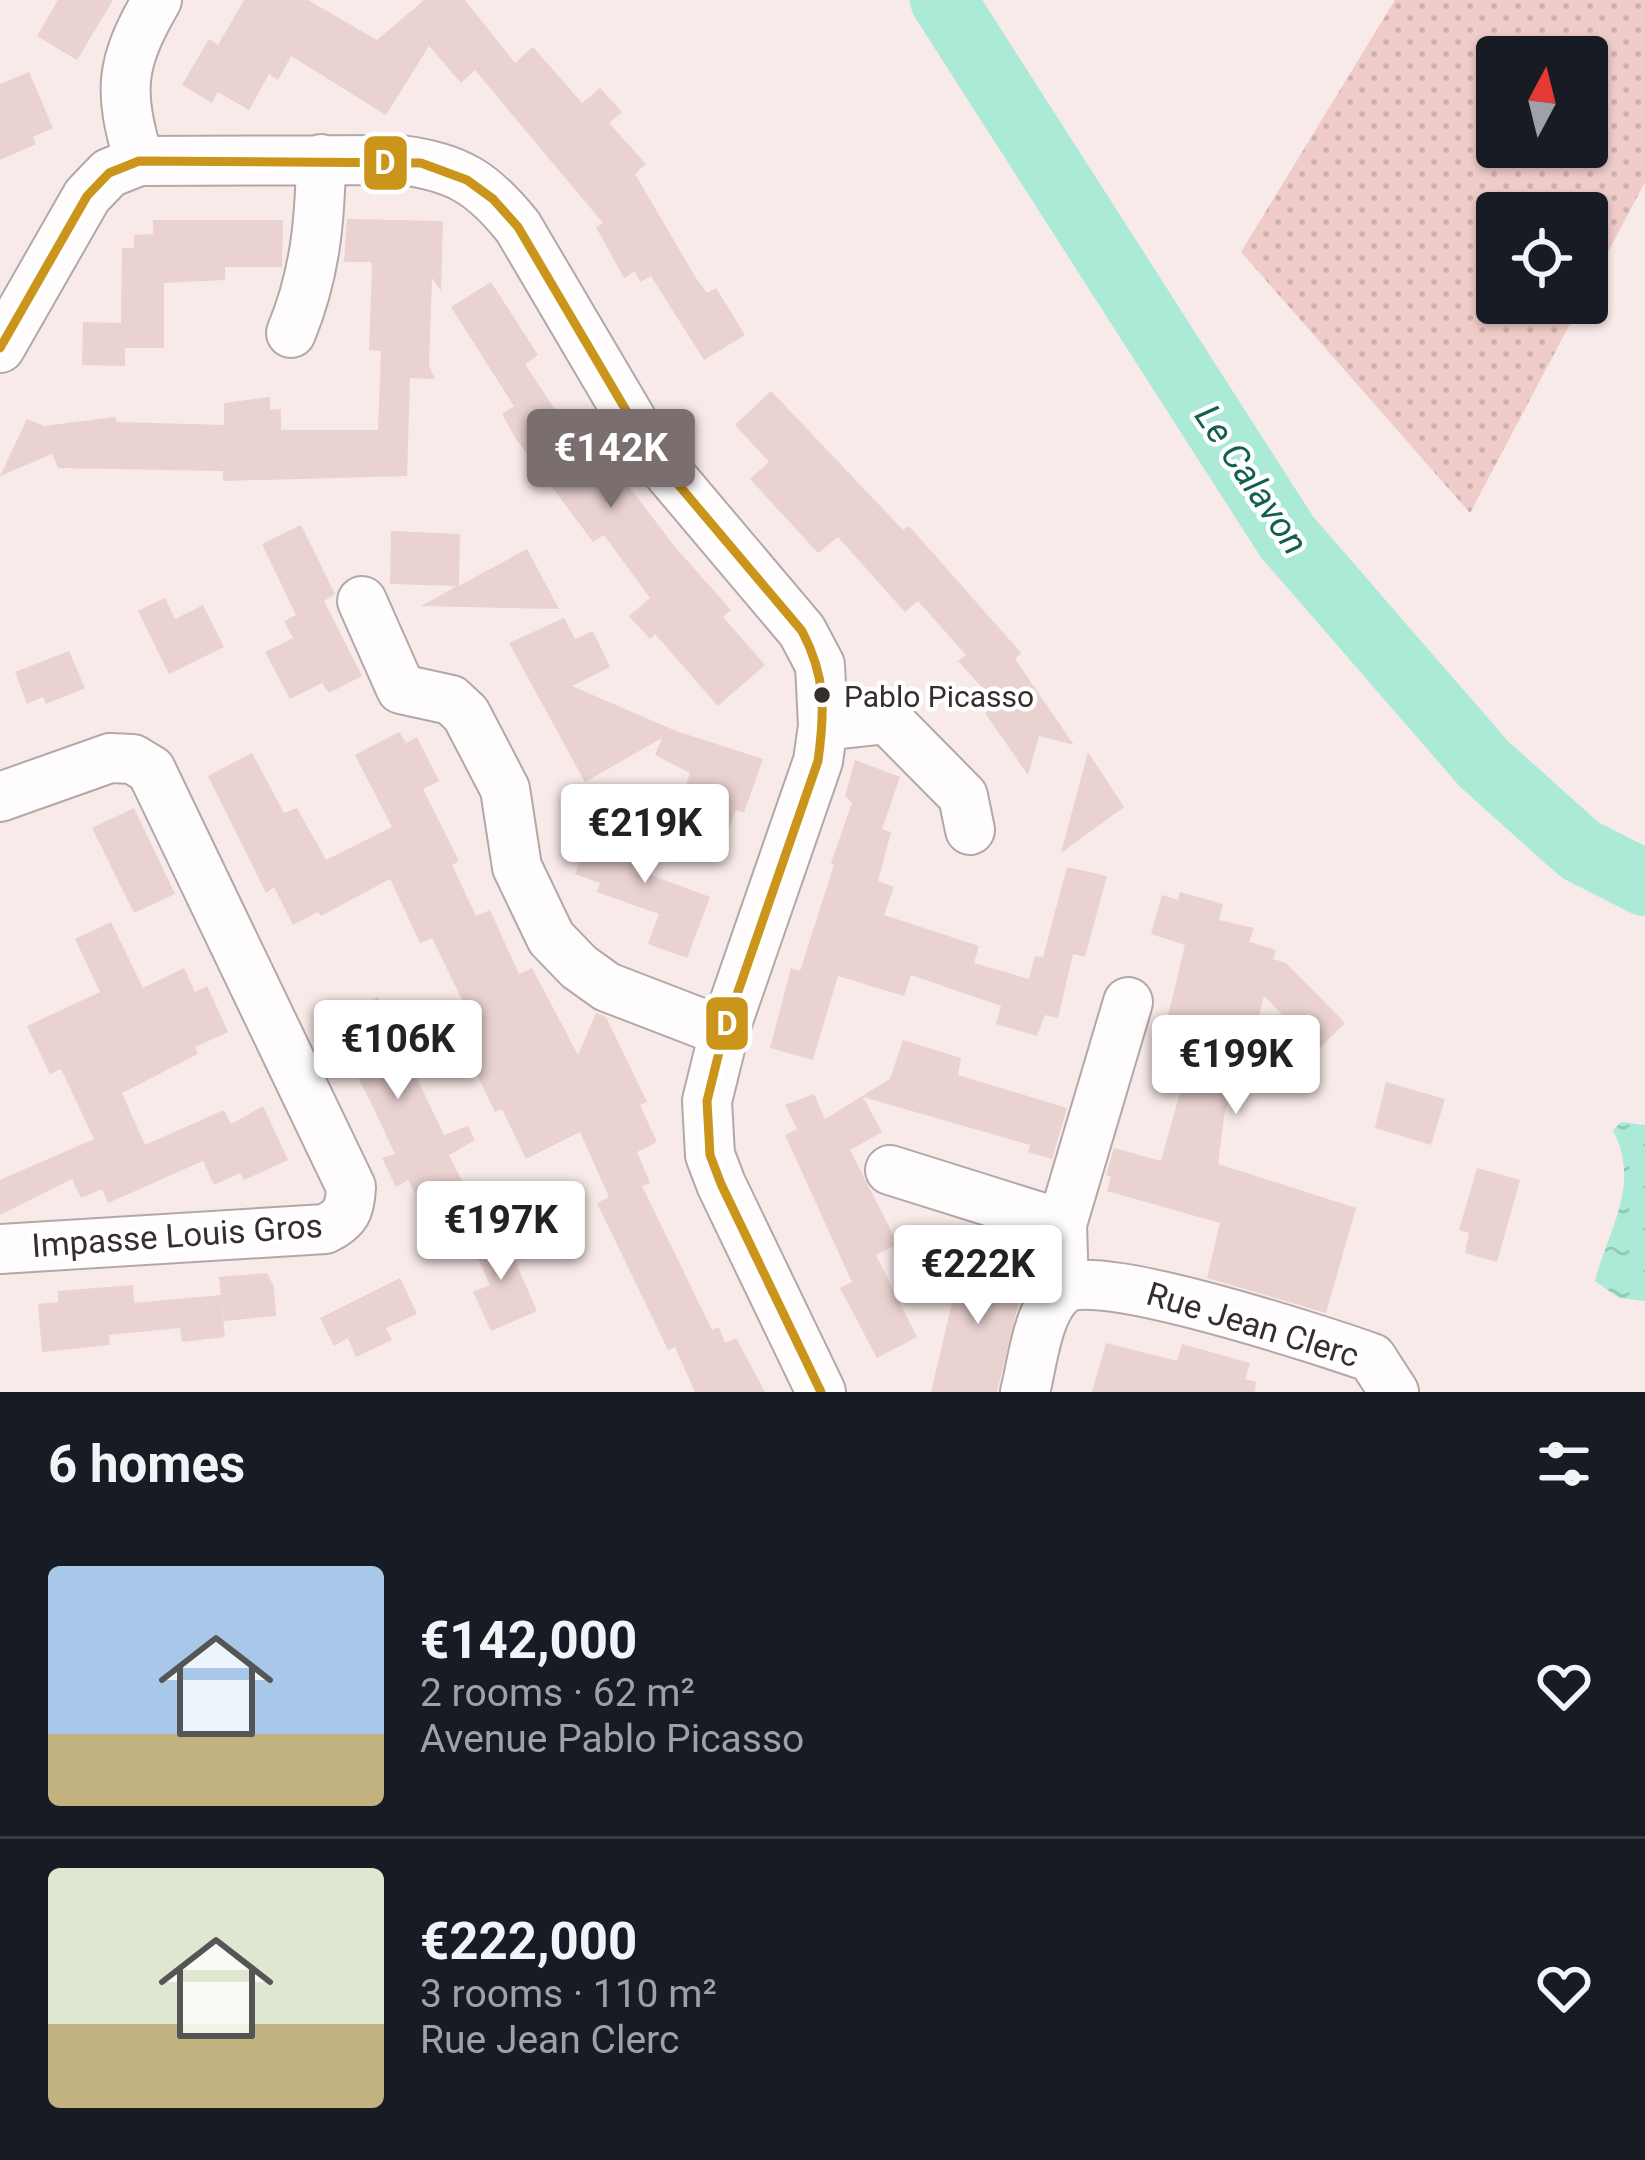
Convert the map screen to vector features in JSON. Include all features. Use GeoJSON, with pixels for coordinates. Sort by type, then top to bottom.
{"type":"FeatureCollection","features":[{"type":"Feature","properties":{"kind":"street"},"geometry":{"type":"LineString","coordinates":[[139,161],[129,129],[125,72],[132,44],[157,0]]}},
{"type":"Feature","properties":{"kind":"street"},"geometry":{"type":"LineString","coordinates":[[291,333],[309,290],[320,219],[321,159]]}},
{"type":"Feature","properties":{"kind":"street"},"geometry":{"type":"LineString","coordinates":[[0,348],[87,196],[109,173],[139,161],[321,159],[439,164],[496,199],[518,227],[650,451],[802,631],[820,665],[824,726],[818,761],[724,1032],[707,1101],[710,1155],[821,1392]]}},
{"type":"Feature","properties":{"kind":"street"},"geometry":{"type":"LineString","coordinates":[[362,601],[401,689],[451,700],[466,714],[505,789],[517,867],[550,938],[579,968],[607,987],[724,1032]]}},
{"type":"Feature","properties":{"kind":"street"},"geometry":{"type":"LineString","coordinates":[[824,726],[887,719],[963,796],[970,830]]}},
{"type":"Feature","properties":{"kind":"street","name":"Impasse Louis Gros"},"geometry":{"type":"LineString","coordinates":[[0,797],[110,758],[133,759],[151,770],[351,1187],[350,1208],[342,1221],[325,1229],[0,1249]]}},
{"type":"Feature","properties":{"kind":"street"},"geometry":{"type":"LineString","coordinates":[[1025,1392],[1047,1311],[1064,1288],[1062,1224],[1128,1002]]}},
{"type":"Feature","properties":{"kind":"street"},"geometry":{"type":"LineString","coordinates":[[890,1169],[1062,1224]]}},
{"type":"Feature","properties":{"kind":"street","name":"Rue Jean Clerc"},"geometry":{"type":"LineString","coordinates":[[1064,1288],[1085,1282],[1131,1288],[1334,1344],[1372,1358],[1394,1392]]}},
{"type":"Feature","properties":{"kind":"shaded area"},"geometry":{"type":"Polygon","coordinates":[[[1395,0],[1645,0],[1645,182],[1608,252],[1608,192],[1476,192],[1476,324],[1570,324],[1470,513],[1241,252],[1395,0]]]}},
{"type":"Feature","properties":{"kind":"water"},"geometry":{"type":"Polygon","coordinates":[[[1621,1122],[1645,1125],[1645,1301],[1619,1298],[1595,1281],[1623,1188],[1621,1150],[1613,1130],[1621,1122]]]}},
{"type":"Feature","properties":{"kind":"building"},"geometry":{"type":"Polygon","coordinates":[[[58,0],[113,0],[77,60],[37,36],[58,0]]]}},
{"type":"Feature","properties":{"kind":"building"},"geometry":{"type":"Polygon","coordinates":[[[244,0],[308,0],[377,40],[424,0],[465,0],[515,63],[533,47],[582,103],[600,88],[622,112],[609,123],[646,164],[635,174],[696,278],[707,293],[716,288],[745,335],[704,360],[651,276],[640,282],[635,271],[624,278],[596,227],[603,223],[475,70],[461,83],[429,46],[386,115],[291,56],[278,80],[269,74],[249,110],[218,92],[212,103],[182,85],[209,39],[218,45],[244,0]]]}},
{"type":"Feature","properties":{"kind":"building"},"geometry":{"type":"Polygon","coordinates":[[[29,72],[53,128],[33,137],[36,144],[0,160],[0,84],[29,72]]]}},
{"type":"Feature","properties":{"kind":"building"},"geometry":{"type":"Polygon","coordinates":[[[347,219],[443,221],[441,291],[432,278],[429,366],[435,379],[410,378],[407,476],[223,481],[223,471],[58,468],[52,454],[0,476],[27,419],[44,426],[115,417],[117,422],[224,425],[224,403],[270,397],[270,410],[281,409],[281,430],[378,430],[381,351],[369,350],[371,262],[344,262],[347,219]]]}},
{"type":"Feature","properties":{"kind":"building"},"geometry":{"type":"Polygon","coordinates":[[[153,220],[283,220],[282,267],[225,267],[225,280],[164,283],[164,348],[125,348],[125,366],[82,365],[83,322],[121,323],[122,248],[134,248],[134,235],[153,234],[153,220]]]}},
{"type":"Feature","properties":{"kind":"building"},"geometry":{"type":"Polygon","coordinates":[[[491,282],[538,355],[525,364],[573,437],[581,432],[611,489],[624,480],[731,610],[723,617],[765,665],[718,706],[655,634],[650,639],[629,616],[650,598],[604,535],[593,542],[502,414],[514,406],[451,307],[491,282]]]}},
{"type":"Feature","properties":{"kind":"building"},"geometry":{"type":"Polygon","coordinates":[[[771,391],[903,530],[909,526],[1021,653],[1015,659],[1074,745],[1039,736],[1028,775],[985,713],[998,705],[958,661],[966,655],[918,601],[905,612],[838,537],[818,553],[750,479],[769,462],[735,425],[771,391]]]}},
{"type":"Feature","properties":{"kind":"building"},"geometry":{"type":"Polygon","coordinates":[[[301,525],[335,594],[324,601],[362,676],[329,693],[322,683],[290,699],[265,652],[293,638],[284,621],[296,615],[262,544],[301,525]]]}},
{"type":"Feature","properties":{"kind":"building"},"geometry":{"type":"Polygon","coordinates":[[[391,531],[460,534],[459,586],[527,549],[559,609],[421,606],[457,586],[390,584],[391,531]]]}},
{"type":"Feature","properties":{"kind":"building"},"geometry":{"type":"Polygon","coordinates":[[[165,598],[175,619],[203,605],[224,647],[169,674],[138,611],[165,598]]]}},
{"type":"Feature","properties":{"kind":"building"},"geometry":{"type":"Polygon","coordinates":[[[564,618],[575,639],[593,631],[610,667],[572,686],[676,731],[763,759],[744,813],[736,810],[725,838],[675,819],[690,773],[655,755],[662,738],[585,782],[509,643],[564,618]]]}},
{"type":"Feature","properties":{"kind":"building"},"geometry":{"type":"Polygon","coordinates":[[[69,651],[85,688],[46,704],[43,697],[27,704],[15,672],[69,651]]]}},
{"type":"Feature","properties":{"kind":"building"},"geometry":{"type":"Polygon","coordinates":[[[399,732],[406,743],[417,737],[439,781],[423,789],[459,861],[452,865],[476,916],[490,910],[519,974],[532,968],[578,1055],[596,1013],[606,1017],[647,1102],[640,1105],[657,1142],[637,1152],[650,1183],[642,1186],[712,1330],[719,1327],[725,1343],[736,1338],[765,1392],[695,1392],[675,1347],[668,1350],[597,1203],[609,1197],[580,1132],[526,1159],[502,1109],[495,1112],[452,1022],[469,1014],[432,938],[420,943],[390,879],[321,916],[318,912],[293,925],[274,887],[266,893],[208,776],[252,753],[284,813],[297,808],[326,860],[392,827],[355,755],[399,732]]]}},
{"type":"Feature","properties":{"kind":"building"},"geometry":{"type":"Polygon","coordinates":[[[1088,752],[1124,807],[1061,853],[1088,752]]]}},
{"type":"Feature","properties":{"kind":"building"},"geometry":{"type":"Polygon","coordinates":[[[855,760],[900,777],[882,829],[891,832],[878,881],[894,887],[884,915],[979,946],[974,963],[1029,979],[1035,956],[1043,957],[1067,867],[1107,876],[1085,957],[1073,954],[1058,1018],[1045,1015],[1037,1036],[996,1024],[1001,1006],[911,975],[904,996],[838,976],[813,1060],[770,1048],[791,968],[800,971],[834,865],[852,803],[845,796],[855,760]]]}},
{"type":"Feature","properties":{"kind":"building"},"geometry":{"type":"Polygon","coordinates":[[[134,808],[175,894],[134,913],[92,828],[134,808]]]}},
{"type":"Feature","properties":{"kind":"building"},"geometry":{"type":"Polygon","coordinates":[[[628,821],[663,834],[648,874],[710,897],[687,958],[648,944],[659,914],[597,892],[600,883],[575,874],[593,833],[619,845],[628,821]]]}},
{"type":"Feature","properties":{"kind":"building"},"geometry":{"type":"Polygon","coordinates":[[[1180,892],[1223,904],[1219,920],[1254,928],[1249,942],[1276,950],[1273,959],[1286,963],[1345,1023],[1317,1051],[1264,996],[1258,1020],[1242,1014],[1222,1078],[1235,1082],[1224,1116],[1218,1164],[1356,1208],[1326,1313],[1207,1278],[1220,1223],[1107,1191],[1114,1148],[1161,1161],[1199,1024],[1168,1016],[1185,945],[1151,934],[1162,895],[1178,900],[1180,892]]]}},
{"type":"Feature","properties":{"kind":"building"},"geometry":{"type":"Polygon","coordinates":[[[111,922],[143,988],[184,968],[195,992],[207,986],[228,1032],[195,1047],[198,1054],[122,1093],[145,1145],[224,1110],[231,1124],[263,1106],[288,1160],[244,1180],[240,1173],[214,1185],[203,1161],[108,1203],[102,1189],[81,1198],[72,1179],[0,1215],[0,1180],[94,1139],[61,1069],[50,1074],[27,1026],[100,992],[75,939],[111,922]]]}},
{"type":"Feature","properties":{"kind":"building"},"geometry":{"type":"Polygon","coordinates":[[[378,997],[444,1135],[468,1126],[475,1140],[449,1155],[463,1183],[421,1204],[408,1180],[396,1187],[382,1158],[395,1154],[374,1109],[355,1071],[343,1077],[328,1047],[341,1041],[330,1020],[378,997]]]}},
{"type":"Feature","properties":{"kind":"building"},"geometry":{"type":"Polygon","coordinates":[[[903,1040],[961,1058],[958,1075],[1067,1108],[1052,1159],[1028,1152],[1030,1145],[863,1097],[882,1132],[850,1150],[898,1244],[876,1255],[917,1337],[877,1358],[840,1288],[852,1282],[785,1135],[797,1129],[785,1105],[814,1094],[825,1119],[890,1079],[903,1040]]]}},
{"type":"Feature","properties":{"kind":"building"},"geometry":{"type":"Polygon","coordinates":[[[1386,1082],[1445,1099],[1431,1145],[1375,1128],[1386,1082]]]}},
{"type":"Feature","properties":{"kind":"building"},"geometry":{"type":"Polygon","coordinates":[[[1477,1168],[1520,1180],[1497,1262],[1465,1253],[1469,1233],[1459,1230],[1477,1168]]]}},
{"type":"Feature","properties":{"kind":"building"},"geometry":{"type":"Polygon","coordinates":[[[501,1228],[537,1311],[491,1331],[473,1292],[490,1285],[471,1242],[501,1228]]]}},
{"type":"Feature","properties":{"kind":"building"},"geometry":{"type":"Polygon","coordinates":[[[964,1252],[1014,1264],[1010,1285],[1022,1288],[997,1392],[931,1392],[964,1252]]]}},
{"type":"Feature","properties":{"kind":"building"},"geometry":{"type":"Polygon","coordinates":[[[267,1273],[274,1287],[276,1316],[224,1321],[219,1277],[267,1273]]]}},
{"type":"Feature","properties":{"kind":"building"},"geometry":{"type":"Polygon","coordinates":[[[400,1278],[417,1314],[386,1328],[392,1340],[356,1357],[348,1338],[334,1346],[320,1318],[400,1278]]]}},
{"type":"Feature","properties":{"kind":"building"},"geometry":{"type":"Polygon","coordinates":[[[133,1285],[134,1303],[221,1295],[225,1337],[182,1342],[180,1328],[109,1335],[110,1345],[42,1352],[38,1304],[58,1302],[58,1291],[133,1285]]]}},
{"type":"Feature","properties":{"kind":"building"},"geometry":{"type":"Polygon","coordinates":[[[1106,1343],[1177,1361],[1182,1344],[1250,1363],[1245,1379],[1256,1382],[1255,1392],[1092,1392],[1106,1343]]]}},
{"type":"Feature","properties":{"kind":"waterway","name":"Le Calavon"},"geometry":{"type":"LineString","coordinates":[[943,0],[1287,537],[1484,764],[1580,850],[1645,883]]}},
{"type":"Feature","properties":{"kind":"transit line","name":"D"},"geometry":{"type":"LineString","coordinates":[[0,348],[87,196],[109,173],[139,161],[421,163],[467,180],[493,199],[518,227],[650,451],[802,631],[816,664],[822,710],[818,761],[724,1032],[707,1101],[710,1155],[721,1184],[821,1392]]}},
{"type":"Feature","properties":{"kind":"place","name":"Pablo Picasso"},"geometry":{"type":"Point","coordinates":[822,695]}}]}
